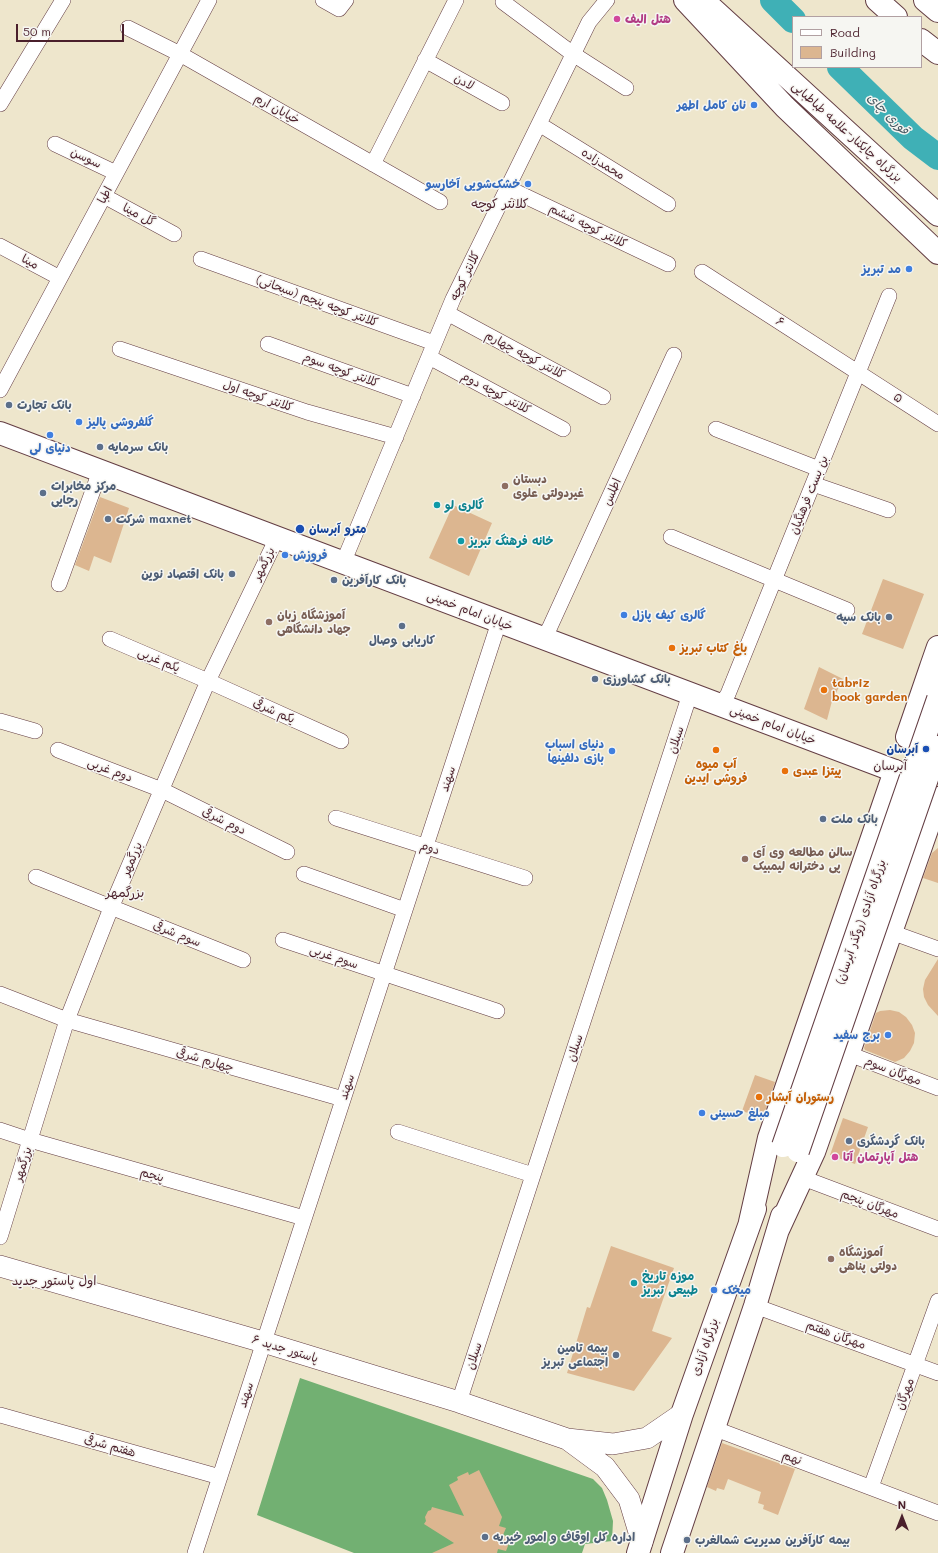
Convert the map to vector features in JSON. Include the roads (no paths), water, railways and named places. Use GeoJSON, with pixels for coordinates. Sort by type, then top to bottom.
{"type":"FeatureCollection","features":[{"type":"Feature","properties":{"kind":"main road"},"geometry":{"type":"LineString","coordinates":[[685,0],[785,107],[915,233],[938,253]]}},
{"type":"Feature","properties":{"kind":"main road","name":"بزرگراه چایکنار-علامه طباطبایی"},"geometry":{"type":"LineString","coordinates":[[703,0],[938,215]]}},
{"type":"Feature","properties":{"kind":"main road"},"geometry":{"type":"LineString","coordinates":[[877,0],[895,16]]}},
{"type":"Feature","properties":{"kind":"main road"},"geometry":{"type":"LineString","coordinates":[[925,0],[938,11]]}},
{"type":"Feature","properties":{"kind":"main road"},"geometry":{"type":"LineString","coordinates":[[922,41],[938,53]]}},
{"type":"Feature","properties":{"kind":"main road","name":"خیابان امام خمینی"},"geometry":{"type":"LineString","coordinates":[[0,433],[499,622],[546,634],[690,694],[725,700],[895,771],[938,793]]}},
{"type":"Feature","properties":{"kind":"main road"},"geometry":{"type":"LineString","coordinates":[[938,647],[907,738],[938,748]]}},
{"type":"Feature","properties":{"kind":"main road"},"geometry":{"type":"LineString","coordinates":[[931,667],[930,680],[932,685],[938,689]]}},
{"type":"Feature","properties":{"kind":"main road","name":"بزرگراه آزادی (روگذر آبرسان)"},"geometry":{"type":"LineString","coordinates":[[791,1148],[938,699]]}},
{"type":"Feature","properties":{"kind":"main road","name":"بزرگراه آزادی (روگذر آبرسان)"},"geometry":{"type":"LineString","coordinates":[[791,1148],[938,748]]}},
{"type":"Feature","properties":{"kind":"main road"},"geometry":{"type":"LineString","coordinates":[[750,1222],[769,1138],[895,771]]}},
{"type":"Feature","properties":{"kind":"main road"},"geometry":{"type":"LineString","coordinates":[[778,1230],[814,1152],[938,798]]}},
{"type":"Feature","properties":{"kind":"main road"},"geometry":{"type":"LineString","coordinates":[[838,939],[851,931],[869,932],[880,941],[884,954]]}},
{"type":"Feature","properties":{"kind":"main road"},"geometry":{"type":"LineString","coordinates":[[672,1553],[755,1306],[778,1230],[791,1148]]}},
{"type":"Feature","properties":{"kind":"main road","name":"بزرگراه آزادی"},"geometry":{"type":"LineString","coordinates":[[640,1548],[682,1414],[750,1222],[791,1148]]}},
{"type":"Feature","properties":{"kind":"main road","name":"پاستور جدید ۶"},"geometry":{"type":"LineString","coordinates":[[0,1266],[264,1342],[459,1402],[567,1439],[613,1444],[647,1438],[682,1414]]}},
{"type":"Feature","properties":{"kind":"main road","name":"پاستور جدید ۶"},"geometry":{"type":"LineString","coordinates":[[567,1439],[605,1467],[629,1499],[640,1548]]}},
{"type":"Feature","properties":{"kind":"street"},"geometry":{"type":"LineString","coordinates":[[0,104],[63,0]]}},
{"type":"Feature","properties":{"kind":"street","name":"اطبا"},"geometry":{"type":"LineString","coordinates":[[0,390],[209,0]]}},
{"type":"Feature","properties":{"kind":"street"},"geometry":{"type":"LineString","coordinates":[[323,0],[339,10],[346,0]]}},
{"type":"Feature","properties":{"kind":"street"},"geometry":{"type":"LineString","coordinates":[[373,164],[456,0]]}},
{"type":"Feature","properties":{"kind":"street","name":"کلانتر کوچه"},"geometry":{"type":"LineString","coordinates":[[343,563],[448,313],[589,22],[607,0]]}},
{"type":"Feature","properties":{"kind":"street"},"geometry":{"type":"LineString","coordinates":[[503,2],[573,54],[626,88]]}},
{"type":"Feature","properties":{"kind":"street","name":"خیابان ارم"},"geometry":{"type":"LineString","coordinates":[[128,28],[180,54],[440,202]]}},
{"type":"Feature","properties":{"kind":"street","name":"لادن"},"geometry":{"type":"LineString","coordinates":[[425,60],[502,103]]}},
{"type":"Feature","properties":{"kind":"street","name":"محمدزاده"},"geometry":{"type":"LineString","coordinates":[[539,124],[668,204]]}},
{"type":"Feature","properties":{"kind":"street","name":"سوسن"},"geometry":{"type":"LineString","coordinates":[[55,144],[116,173]]}},
{"type":"Feature","properties":{"kind":"street","name":"کلانتر کوچه ششم"},"geometry":{"type":"LineString","coordinates":[[508,188],[668,264]]}},
{"type":"Feature","properties":{"kind":"street","name":"گل مینا"},"geometry":{"type":"LineString","coordinates":[[104,196],[174,234]]}},
{"type":"Feature","properties":{"kind":"street","name":"مینا"},"geometry":{"type":"LineString","coordinates":[[0,246],[60,278]]}},
{"type":"Feature","properties":{"kind":"street","name":"کلانتر کوچه پنجم (سبحانی)"},"geometry":{"type":"LineString","coordinates":[[201,259],[432,350]]}},
{"type":"Feature","properties":{"kind":"street","name":"۶"},"geometry":{"type":"LineString","coordinates":[[702,272],[858,373]]}},
{"type":"Feature","properties":{"kind":"street","name":"بن بست فرهنگیان"},"geometry":{"type":"LineString","coordinates":[[725,700],[889,296]]}},
{"type":"Feature","properties":{"kind":"street","name":"کلانتر کوچه چهارم"},"geometry":{"type":"LineString","coordinates":[[448,313],[603,397]]}},
{"type":"Feature","properties":{"kind":"street","name":"کلانتر کوچه سوم"},"geometry":{"type":"LineString","coordinates":[[268,344],[413,396]]}},
{"type":"Feature","properties":{"kind":"street","name":"کلانتر کوچه اول"},"geometry":{"type":"LineString","coordinates":[[120,349],[307,412],[396,437]]}},
{"type":"Feature","properties":{"kind":"street","name":"کلانتر کوچه دوم"},"geometry":{"type":"LineString","coordinates":[[432,350],[563,429]]}},
{"type":"Feature","properties":{"kind":"street","name":"اطلس"},"geometry":{"type":"LineString","coordinates":[[546,634],[674,355]]}},
{"type":"Feature","properties":{"kind":"street","name":"۵"},"geometry":{"type":"LineString","coordinates":[[858,373],[938,424]]}},
{"type":"Feature","properties":{"kind":"street"},"geometry":{"type":"LineString","coordinates":[[716,429],[819,469]]}},
{"type":"Feature","properties":{"kind":"street"},"geometry":{"type":"LineString","coordinates":[[59,584],[100,471]]}},
{"type":"Feature","properties":{"kind":"street"},"geometry":{"type":"LineString","coordinates":[[813,484],[888,510]]}},
{"type":"Feature","properties":{"kind":"street","name":"بزرگمهر"},"geometry":{"type":"LineString","coordinates":[[0,1237],[67,1020],[111,908],[208,681],[277,538]]}},
{"type":"Feature","properties":{"kind":"street"},"geometry":{"type":"LineString","coordinates":[[671,538],[847,610]]}},
{"type":"Feature","properties":{"kind":"street","name":"سهند"},"geometry":{"type":"LineString","coordinates":[[195,1553],[499,622]]}},
{"type":"Feature","properties":{"kind":"street","name":"یکم غربی"},"geometry":{"type":"LineString","coordinates":[[110,639],[208,681]]}},
{"type":"Feature","properties":{"kind":"street","name":"یکم شرقی"},"geometry":{"type":"LineString","coordinates":[[208,681],[340,741]]}},
{"type":"Feature","properties":{"kind":"street","name":"سبلان"},"geometry":{"type":"LineString","coordinates":[[459,1402],[690,694]]}},
{"type":"Feature","properties":{"kind":"street"},"geometry":{"type":"LineString","coordinates":[[0,721],[35,731]]}},
{"type":"Feature","properties":{"kind":"street","name":"دوم غربی"},"geometry":{"type":"LineString","coordinates":[[58,750],[162,790]]}},
{"type":"Feature","properties":{"kind":"street","name":"دوم شرقی"},"geometry":{"type":"LineString","coordinates":[[162,790],[287,852]]}},
{"type":"Feature","properties":{"kind":"street","name":"دوم"},"geometry":{"type":"LineString","coordinates":[[336,818],[525,878]]}},
{"type":"Feature","properties":{"kind":"street"},"geometry":{"type":"LineString","coordinates":[[304,874],[405,910]]}},
{"type":"Feature","properties":{"kind":"street"},"geometry":{"type":"LineString","coordinates":[[36,877],[111,908]]}},
{"type":"Feature","properties":{"kind":"street","name":"سوم شرقی"},"geometry":{"type":"LineString","coordinates":[[111,908],[243,960]]}},
{"type":"Feature","properties":{"kind":"street"},"geometry":{"type":"LineString","coordinates":[[891,932],[938,949]]}},
{"type":"Feature","properties":{"kind":"street","name":"سوم غربی"},"geometry":{"type":"LineString","coordinates":[[283,940],[384,974]]}},
{"type":"Feature","properties":{"kind":"street"},"geometry":{"type":"LineString","coordinates":[[384,974],[497,1011]]}},
{"type":"Feature","properties":{"kind":"street","name":"چهارم شرقی"},"geometry":{"type":"LineString","coordinates":[[0,994],[67,1020],[343,1099]]}},
{"type":"Feature","properties":{"kind":"street","name":"مهرگان سوم"},"geometry":{"type":"LineString","coordinates":[[849,1054],[938,1088]]}},
{"type":"Feature","properties":{"kind":"street","name":"پنجم"},"geometry":{"type":"LineString","coordinates":[[0,1130],[30,1140],[304,1218]]}},
{"type":"Feature","properties":{"kind":"street"},"geometry":{"type":"LineString","coordinates":[[398,1132],[533,1175]]}},
{"type":"Feature","properties":{"kind":"street","name":"مهرگان پنجم"},"geometry":{"type":"LineString","coordinates":[[803,1178],[938,1229]]}},
{"type":"Feature","properties":{"kind":"street","name":"مهرگان"},"geometry":{"type":"LineString","coordinates":[[871,1487],[938,1301]]}},
{"type":"Feature","properties":{"kind":"street","name":"مهرگان هفتم"},"geometry":{"type":"LineString","coordinates":[[755,1306],[938,1373]]}},
{"type":"Feature","properties":{"kind":"street","name":"هفتم شرقی"},"geometry":{"type":"LineString","coordinates":[[0,1416],[220,1477]]}},
{"type":"Feature","properties":{"kind":"street","name":"نهم"},"geometry":{"type":"LineString","coordinates":[[713,1428],[938,1512]]}},
{"type":"Feature","properties":{"kind":"waterway","name":"قوری چای"},"geometry":{"type":"LineString","coordinates":[[773,0],[792,19]]}},
{"type":"Feature","properties":{"kind":"waterway","name":"قوری چای"},"geometry":{"type":"LineString","coordinates":[[841,68],[913,138],[938,157]]}},
{"type":"Feature","properties":{"kind":"place","name":"هتل الیف"},"geometry":{"type":"Point","coordinates":[617,19]}},
{"type":"Feature","properties":{"kind":"place","name":"نان کامل اطهر"},"geometry":{"type":"Point","coordinates":[754,105]}},
{"type":"Feature","properties":{"kind":"place","name":"خشک‌شویی آخارسو"},"geometry":{"type":"Point","coordinates":[528,184]}},
{"type":"Feature","properties":{"kind":"place","name":"مد تبریز"},"geometry":{"type":"Point","coordinates":[909,269]}},
{"type":"Feature","properties":{"kind":"place","name":"بانک تجارت"},"geometry":{"type":"Point","coordinates":[9,405]}},
{"type":"Feature","properties":{"kind":"place","name":"گلفروشی پالیز"},"geometry":{"type":"Point","coordinates":[79,422]}},
{"type":"Feature","properties":{"kind":"place","name":"دنیای لی"},"geometry":{"type":"Point","coordinates":[50,435]}},
{"type":"Feature","properties":{"kind":"place","name":"بانک سرمایه"},"geometry":{"type":"Point","coordinates":[100,447]}},
{"type":"Feature","properties":{"kind":"place","name":"دبستان غیردولتی علوی"},"geometry":{"type":"Point","coordinates":[505,486]}},
{"type":"Feature","properties":{"kind":"place","name":"مرکز مخابرات رجایی"},"geometry":{"type":"Point","coordinates":[43,493]}},
{"type":"Feature","properties":{"kind":"place","name":"گالری لو"},"geometry":{"type":"Point","coordinates":[437,505]}},
{"type":"Feature","properties":{"kind":"place","name":"شرکت maxnet"},"geometry":{"type":"Point","coordinates":[108,519]}},
{"type":"Feature","properties":{"kind":"place","name":"مترو آبرسان"},"geometry":{"type":"Point","coordinates":[300,529]}},
{"type":"Feature","properties":{"kind":"place","name":"خانه فرهنگ تبریز"},"geometry":{"type":"Point","coordinates":[461,541]}},
{"type":"Feature","properties":{"kind":"place","name":"فروزش"},"geometry":{"type":"Point","coordinates":[285,555]}},
{"type":"Feature","properties":{"kind":"place","name":"بانک اقتصاد نوین"},"geometry":{"type":"Point","coordinates":[232,574]}},
{"type":"Feature","properties":{"kind":"place","name":"بانک کارآفرین"},"geometry":{"type":"Point","coordinates":[334,580]}},
{"type":"Feature","properties":{"kind":"place","name":"گالری کیف پازل"},"geometry":{"type":"Point","coordinates":[624,615]}},
{"type":"Feature","properties":{"kind":"place","name":"بانک سپه"},"geometry":{"type":"Point","coordinates":[889,617]}},
{"type":"Feature","properties":{"kind":"place","name":"آموزشگاه زبان جهاد دانشگاهی"},"geometry":{"type":"Point","coordinates":[269,622]}},
{"type":"Feature","properties":{"kind":"place","name":"کاریابی وصال"},"geometry":{"type":"Point","coordinates":[402,626]}},
{"type":"Feature","properties":{"kind":"place","name":"باغ کتاب تبریز"},"geometry":{"type":"Point","coordinates":[672,648]}},
{"type":"Feature","properties":{"kind":"place","name":"بانک کشاورزی"},"geometry":{"type":"Point","coordinates":[595,679]}},
{"type":"Feature","properties":{"kind":"place","name":"tabriz book garden"},"geometry":{"type":"Point","coordinates":[824,690]}},
{"type":"Feature","properties":{"kind":"place","name":"آبرسان"},"geometry":{"type":"Point","coordinates":[926,749]}},
{"type":"Feature","properties":{"kind":"place","name":"آب میوه فروشی ایدین"},"geometry":{"type":"Point","coordinates":[716,750]}},
{"type":"Feature","properties":{"kind":"place","name":"دنیای اسباب بازی دلفینها"},"geometry":{"type":"Point","coordinates":[612,751]}},
{"type":"Feature","properties":{"kind":"place","name":"پیتزا عبدی"},"geometry":{"type":"Point","coordinates":[785,771]}},
{"type":"Feature","properties":{"kind":"place","name":"بانک ملت"},"geometry":{"type":"Point","coordinates":[823,819]}},
{"type":"Feature","properties":{"kind":"place","name":"سالن مطالعه وی آی پی دخترانه لیمبیک"},"geometry":{"type":"Point","coordinates":[745,859]}},
{"type":"Feature","properties":{"kind":"place","name":"برج سفید"},"geometry":{"type":"Point","coordinates":[888,1035]}},
{"type":"Feature","properties":{"kind":"place","name":"رستوران آبشار"},"geometry":{"type":"Point","coordinates":[759,1097]}},
{"type":"Feature","properties":{"kind":"place","name":"مبلغ حسینی"},"geometry":{"type":"Point","coordinates":[702,1113]}},
{"type":"Feature","properties":{"kind":"place","name":"بانک گردشگری"},"geometry":{"type":"Point","coordinates":[849,1141]}},
{"type":"Feature","properties":{"kind":"place","name":"هتل آپارتمان آتا"},"geometry":{"type":"Point","coordinates":[835,1157]}},
{"type":"Feature","properties":{"kind":"place","name":"آموزشگاه دولتی پناهی"},"geometry":{"type":"Point","coordinates":[831,1259]}},
{"type":"Feature","properties":{"kind":"place","name":"موزه تاریخ طبیعی تبریز"},"geometry":{"type":"Point","coordinates":[634,1283]}},
{"type":"Feature","properties":{"kind":"place","name":"میخک"},"geometry":{"type":"Point","coordinates":[714,1290]}},
{"type":"Feature","properties":{"kind":"place","name":"بیمه تامین اجتماعی تبریز"},"geometry":{"type":"Point","coordinates":[616,1355]}},
{"type":"Feature","properties":{"kind":"place","name":"اداره کل اوقاف و امور خیریه"},"geometry":{"type":"Point","coordinates":[485,1537]}},
{"type":"Feature","properties":{"kind":"place","name":"بیمه کارآفرین مدیریت شمالغرب"},"geometry":{"type":"Point","coordinates":[687,1540]}},
{"type":"Feature","properties":{"kind":"district","name":"کلانتر کوچه"},"geometry":{"type":"Point","coordinates":[500,204]}},
{"type":"Feature","properties":{"kind":"district","name":"آبرسان"},"geometry":{"type":"Point","coordinates":[890,766]}},
{"type":"Feature","properties":{"kind":"district","name":"بزرگمهر"},"geometry":{"type":"Point","coordinates":[125,893]}},
{"type":"Feature","properties":{"kind":"district","name":"اول پاستور جدید"},"geometry":{"type":"Point","coordinates":[54,1281]}}]}
